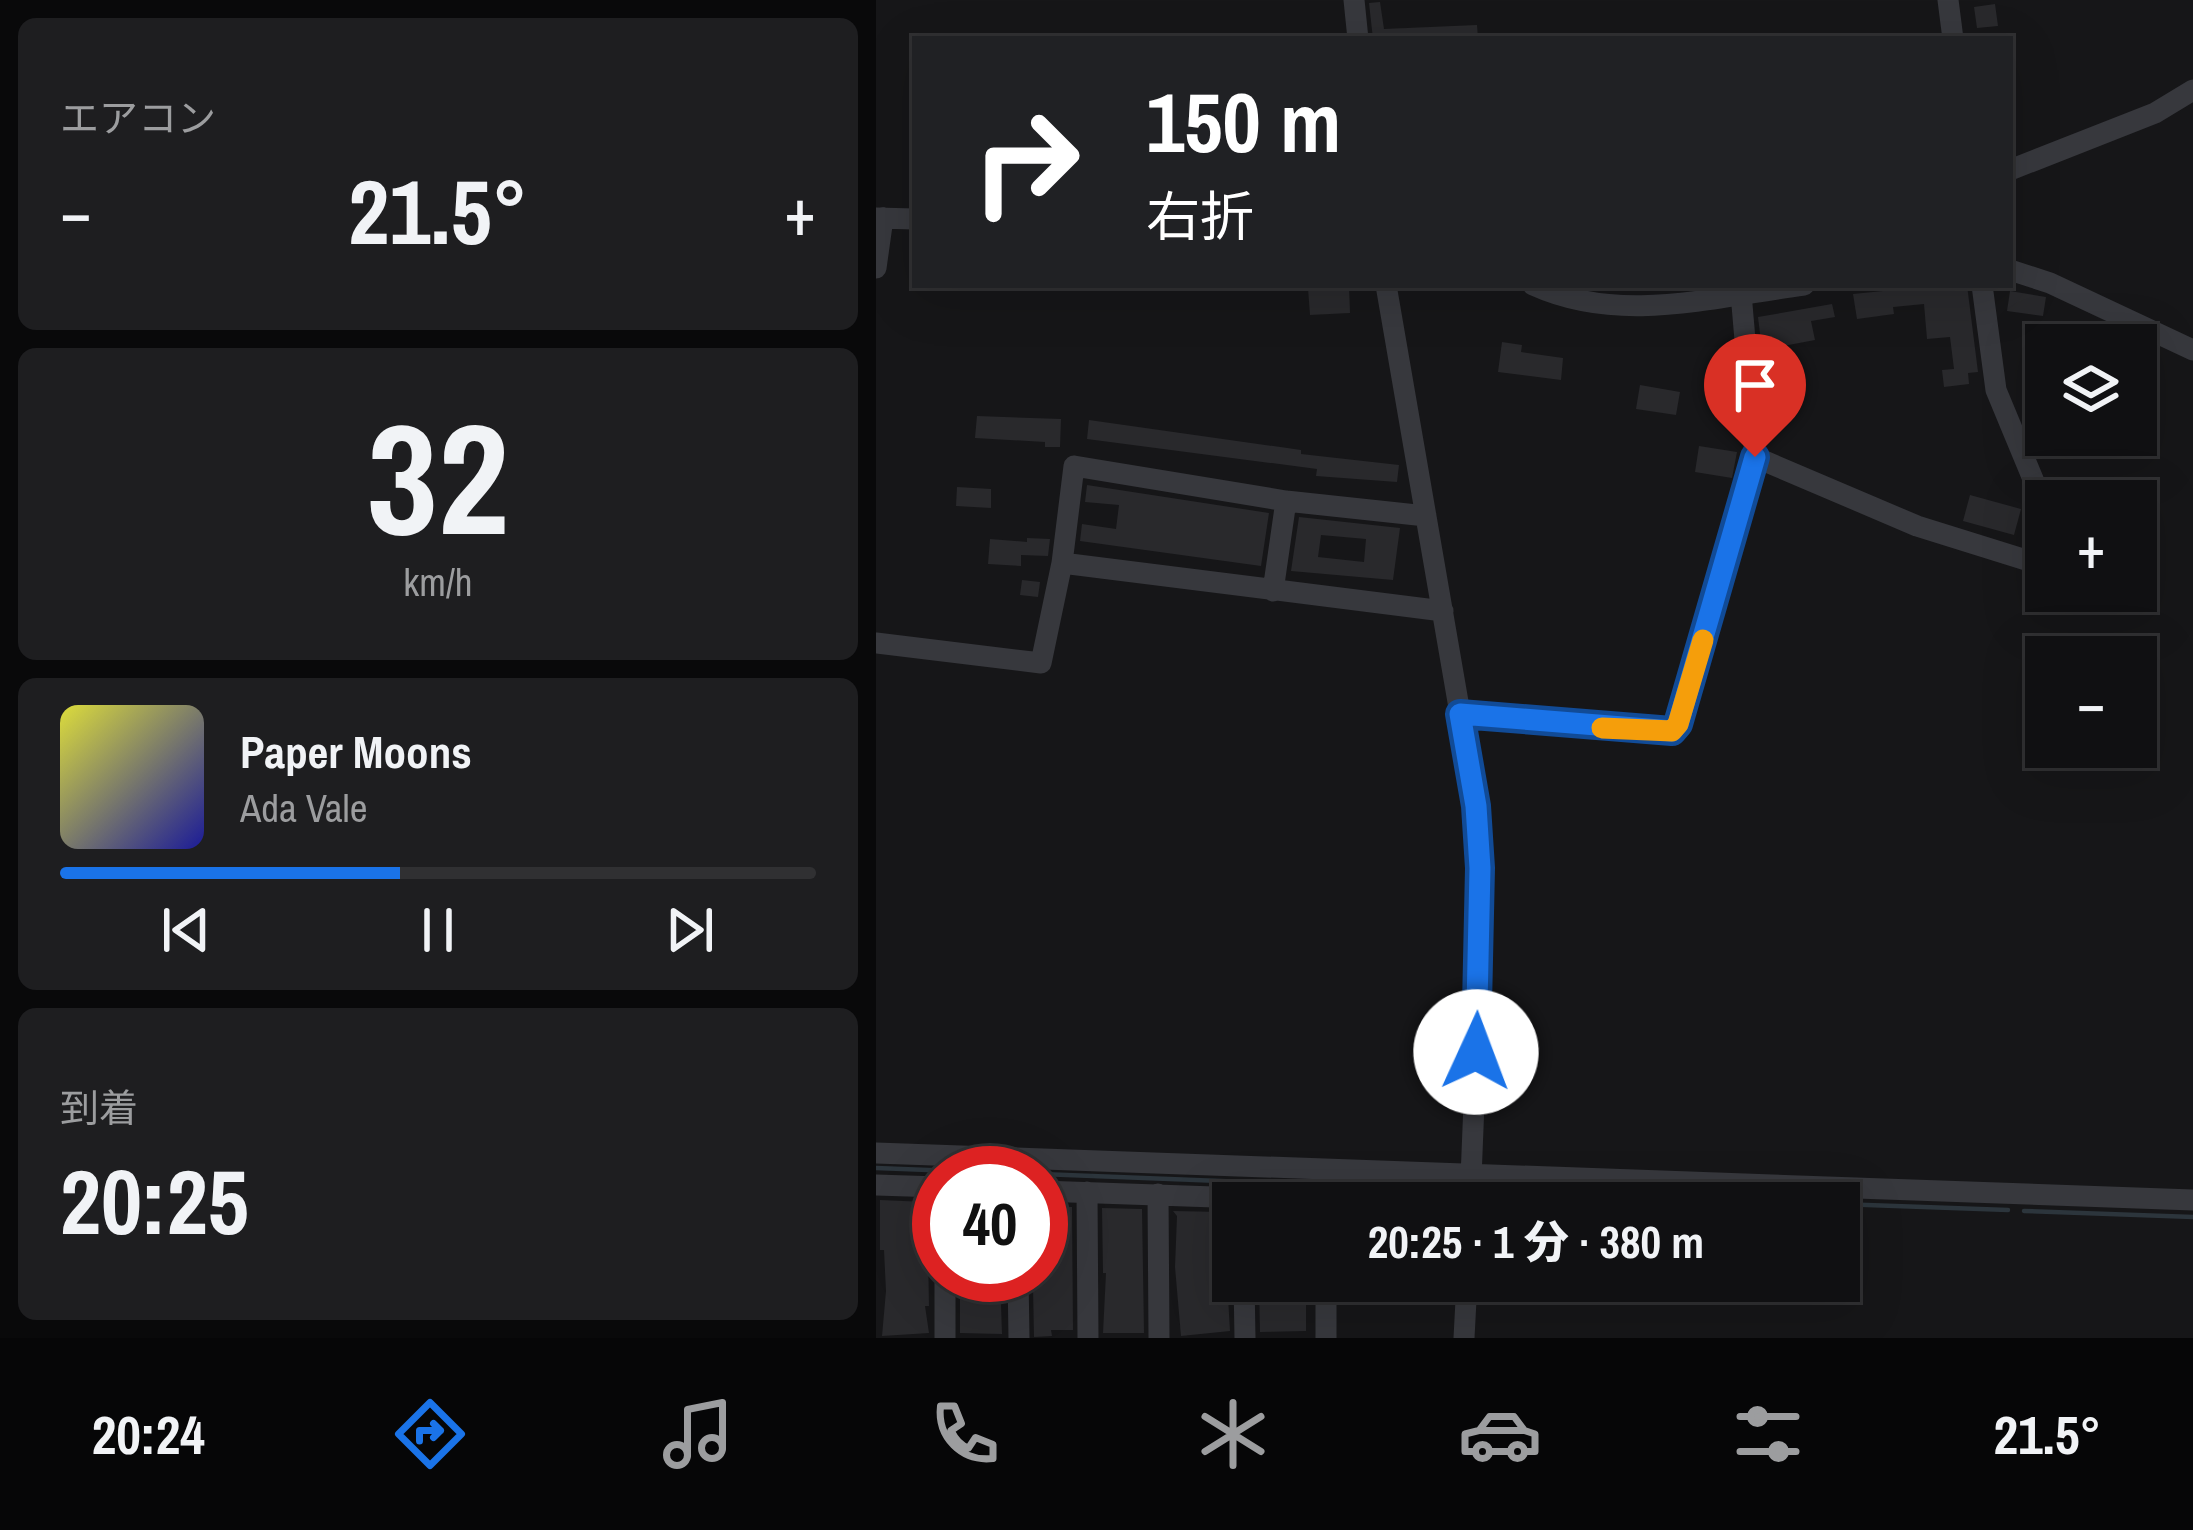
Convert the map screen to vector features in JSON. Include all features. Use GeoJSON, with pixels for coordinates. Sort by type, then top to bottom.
{"type":"FeatureCollection","features":[{"type":"Feature","properties":{"kind":"street"},"geometry":{"type":"LineString","coordinates":[[1354,0],[1358,36]]}},
{"type":"Feature","properties":{"kind":"street"},"geometry":{"type":"LineString","coordinates":[[1948,0],[1953,36]]}},
{"type":"Feature","properties":{"kind":"street"},"geometry":{"type":"LineString","coordinates":[[2013,169],[2156,113],[2193,90]]}},
{"type":"Feature","properties":{"kind":"street"},"geometry":{"type":"LineString","coordinates":[[876,268],[879,218],[912,219]]}},
{"type":"Feature","properties":{"kind":"street"},"geometry":{"type":"LineString","coordinates":[[2013,271],[2050,283],[2193,350]]}},
{"type":"Feature","properties":{"kind":"street"},"geometry":{"type":"LineString","coordinates":[[1387,288],[1476,806],[1480,868],[1472,1182]]}},
{"type":"Feature","properties":{"kind":"street"},"geometry":{"type":"LineString","coordinates":[[1542,288],[1584,303],[1631,308],[1781,288]]}},
{"type":"Feature","properties":{"kind":"street"},"geometry":{"type":"LineString","coordinates":[[1755,457],[1917,526],[2039,565],[2040,496],[1996,390],[1982,288]]}},
{"type":"Feature","properties":{"kind":"street"},"geometry":{"type":"LineString","coordinates":[[1460,714],[1672,731],[1678,724],[1755,457],[1742,293]]}},
{"type":"Feature","properties":{"kind":"street"},"geometry":{"type":"LineString","coordinates":[[876,643],[1041,663],[1062,563],[1074,466],[1286,501],[1426,516]]}},
{"type":"Feature","properties":{"kind":"street"},"geometry":{"type":"LineString","coordinates":[[1273,591],[1286,501]]}},
{"type":"Feature","properties":{"kind":"street"},"geometry":{"type":"LineString","coordinates":[[1062,563],[1443,611]]}},
{"type":"Feature","properties":{"kind":"street"},"geometry":{"type":"LineString","coordinates":[[876,1153],[2193,1200]]}},
{"type":"Feature","properties":{"kind":"street"},"geometry":{"type":"LineString","coordinates":[[876,1185],[912,1186]]}},
{"type":"Feature","properties":{"kind":"street"},"geometry":{"type":"LineString","coordinates":[[1068,1191],[1212,1198]]}},
{"type":"Feature","properties":{"kind":"street"},"geometry":{"type":"LineString","coordinates":[[1088,1192],[1088,1338]]}},
{"type":"Feature","properties":{"kind":"street"},"geometry":{"type":"LineString","coordinates":[[1158,1194],[1160,1338]]}},
{"type":"Feature","properties":{"kind":"street"},"geometry":{"type":"LineString","coordinates":[[945,1302],[945,1338]]}},
{"type":"Feature","properties":{"kind":"street"},"geometry":{"type":"LineString","coordinates":[[1018,1302],[1019,1338]]}},
{"type":"Feature","properties":{"kind":"street"},"geometry":{"type":"LineString","coordinates":[[1244,1302],[1245,1338]]}},
{"type":"Feature","properties":{"kind":"street"},"geometry":{"type":"LineString","coordinates":[[1326,1302],[1327,1338]]}},
{"type":"Feature","properties":{"kind":"street"},"geometry":{"type":"LineString","coordinates":[[1464,1338],[1466,1302]]}},
{"type":"Feature","properties":{"kind":"building"},"geometry":{"type":"Polygon","coordinates":[[[1380,2],[1384,29],[1477,25],[1478,36],[1373,36],[1369,3],[1380,2]]]}},
{"type":"Feature","properties":{"kind":"building"},"geometry":{"type":"Polygon","coordinates":[[[1995,4],[1998,26],[1977,28],[1974,7],[1995,4]]]}},
{"type":"Feature","properties":{"kind":"building"},"geometry":{"type":"Polygon","coordinates":[[[1308,288],[1349,288],[1350,313],[1310,315],[1308,288]]]}},
{"type":"Feature","properties":{"kind":"building"},"geometry":{"type":"Polygon","coordinates":[[[1967,288],[1978,372],[1968,373],[1969,384],[1944,387],[1942,370],[1954,369],[1950,337],[1927,339],[1924,304],[1893,307],[1894,314],[1857,319],[1853,294],[1967,288]]]}},
{"type":"Feature","properties":{"kind":"building"},"geometry":{"type":"Polygon","coordinates":[[[2010,291],[2046,297],[2043,316],[2007,311],[2010,291]]]}},
{"type":"Feature","properties":{"kind":"building"},"geometry":{"type":"Polygon","coordinates":[[[1832,304],[1835,317],[1811,321],[1815,340],[1762,350],[1758,317],[1832,304]]]}},
{"type":"Feature","properties":{"kind":"building"},"geometry":{"type":"Polygon","coordinates":[[[1502,342],[1522,345],[1521,352],[1563,358],[1561,380],[1498,372],[1502,342]]]}},
{"type":"Feature","properties":{"kind":"building"},"geometry":{"type":"Polygon","coordinates":[[[1640,385],[1680,392],[1676,415],[1636,409],[1640,385]]]}},
{"type":"Feature","properties":{"kind":"building"},"geometry":{"type":"Polygon","coordinates":[[[977,416],[1061,419],[1060,447],[975,438],[977,416]]]}},
{"type":"Feature","properties":{"kind":"building"},"geometry":{"type":"Polygon","coordinates":[[[1089,420],[1399,465],[1397,482],[1316,476],[1317,469],[1087,439],[1089,420]]]}},
{"type":"Feature","properties":{"kind":"building"},"geometry":{"type":"Polygon","coordinates":[[[1699,446],[1737,452],[1732,478],[1695,472],[1699,446]]]}},
{"type":"Feature","properties":{"kind":"building"},"geometry":{"type":"Polygon","coordinates":[[[1087,485],[1269,513],[1261,566],[1080,541],[1082,524],[1116,529],[1119,505],[1085,502],[1087,485]]]}},
{"type":"Feature","properties":{"kind":"building"},"geometry":{"type":"Polygon","coordinates":[[[957,487],[991,489],[991,508],[956,506],[957,487]]]}},
{"type":"Feature","properties":{"kind":"building"},"geometry":{"type":"Polygon","coordinates":[[[1970,495],[2021,509],[2014,535],[1963,521],[1970,495]]]}},
{"type":"Feature","properties":{"kind":"building"},"geometry":{"type":"Polygon","coordinates":[[[1299,517],[1400,528],[1393,580],[1291,571],[1299,517]],[[1321,535],[1318,557],[1364,562],[1366,539],[1321,535]]]}},
{"type":"Feature","properties":{"kind":"building"},"geometry":{"type":"Polygon","coordinates":[[[1027,538],[1050,539],[1048,556],[1021,555],[1021,566],[988,564],[990,539],[1027,542],[1027,538]]]}},
{"type":"Feature","properties":{"kind":"building"},"geometry":{"type":"Polygon","coordinates":[[[1022,580],[1040,582],[1038,597],[1020,595],[1022,580]]]}},
{"type":"Feature","properties":{"kind":"building"},"geometry":{"type":"Polygon","coordinates":[[[880,1200],[912,1201],[912,1302],[929,1302],[925,1306],[929,1333],[882,1336],[886,1291],[884,1250],[880,1250],[880,1200]]]}},
{"type":"Feature","properties":{"kind":"building"},"geometry":{"type":"Polygon","coordinates":[[[1068,1207],[1072,1207],[1073,1330],[1051,1330],[1052,1336],[1034,1337],[1033,1302],[1068,1302],[1068,1207]]]}},
{"type":"Feature","properties":{"kind":"building"},"geometry":{"type":"Polygon","coordinates":[[[1102,1208],[1142,1209],[1144,1333],[1103,1333],[1102,1208]]]}},
{"type":"Feature","properties":{"kind":"building"},"geometry":{"type":"Polygon","coordinates":[[[1173,1211],[1212,1212],[1212,1302],[1228,1302],[1230,1331],[1181,1336],[1175,1267],[1177,1216],[1173,1211]]]}},
{"type":"Feature","properties":{"kind":"building"},"geometry":{"type":"Polygon","coordinates":[[[960,1302],[1001,1302],[1002,1334],[960,1333],[960,1302]]]}},
{"type":"Feature","properties":{"kind":"building"},"geometry":{"type":"Polygon","coordinates":[[[1259,1302],[1306,1302],[1306,1331],[1260,1332],[1259,1302]]]}},
{"type":"Feature","properties":{"kind":"waterway"},"geometry":{"type":"LineString","coordinates":[[876,1168],[912,1169]]}},
{"type":"Feature","properties":{"kind":"waterway"},"geometry":{"type":"LineString","coordinates":[[1068,1175],[1249,1182]]}},
{"type":"Feature","properties":{"kind":"waterway"},"geometry":{"type":"LineString","coordinates":[[1860,1205],[2008,1210]]}},
{"type":"Feature","properties":{"kind":"waterway"},"geometry":{"type":"LineString","coordinates":[[2024,1211],[2193,1217]]}},
{"type":"Feature","properties":{"kind":"slow traffic"},"geometry":{"type":"LineString","coordinates":[[1602,728],[1672,731],[1703,640]]}},
{"type":"Feature","properties":{"kind":"route"},"geometry":{"type":"LineString","coordinates":[[1476,1052],[1480,868],[1476,806],[1460,714],[1664,734],[1672,731],[1678,724],[1755,457]]}}]}
